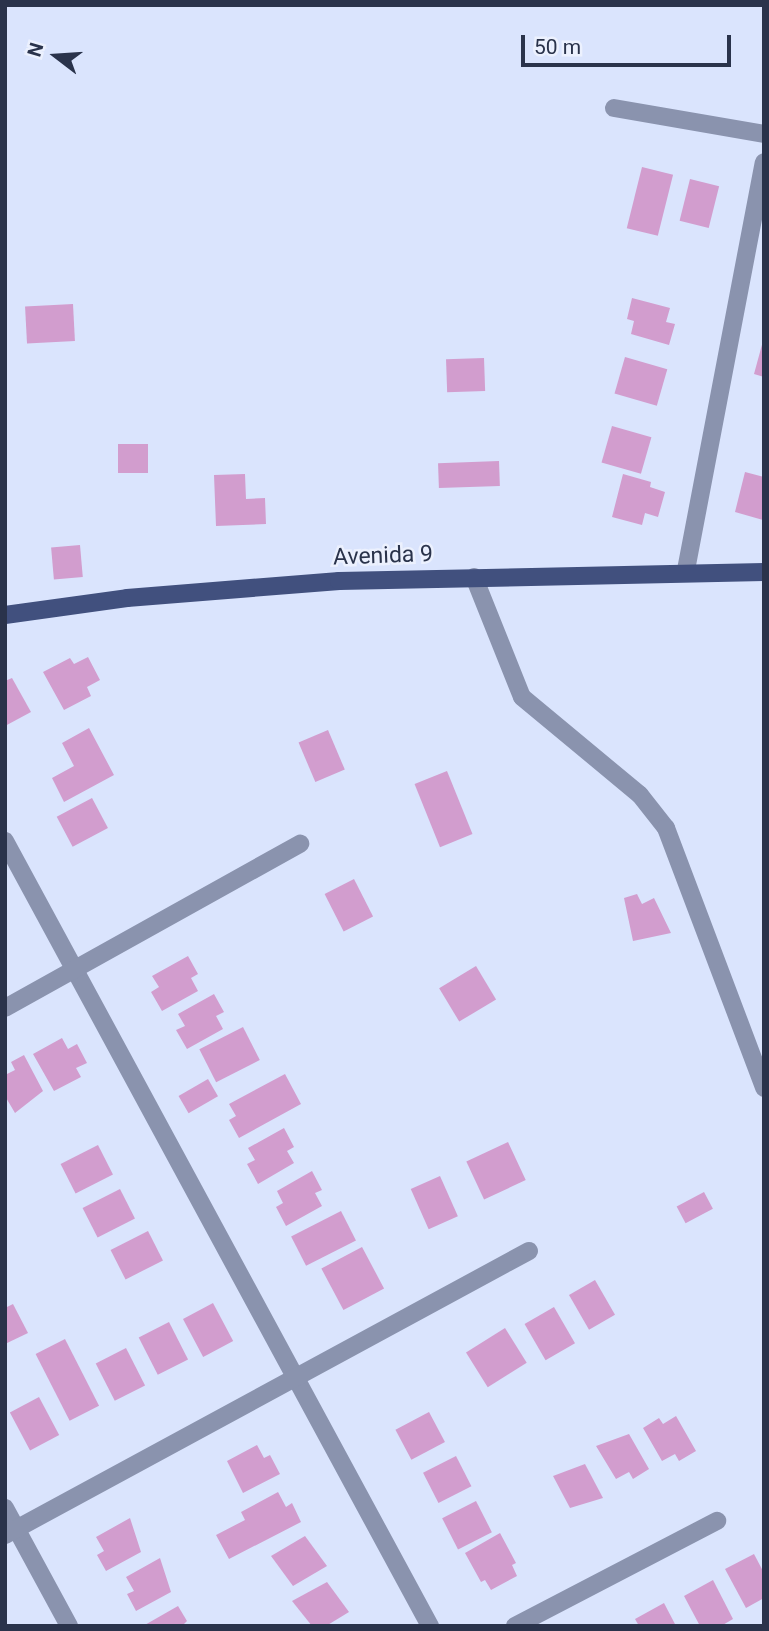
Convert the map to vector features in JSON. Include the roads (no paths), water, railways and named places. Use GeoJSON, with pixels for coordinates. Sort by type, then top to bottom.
{"type":"FeatureCollection","features":[{"type":"Feature","properties":{"kind":"main road","name":"Avenida 9"},"geometry":{"type":"LineString","coordinates":[[5,615],[127,598],[340,581],[686,570],[764,572]]}},
{"type":"Feature","properties":{"kind":"street"},"geometry":{"type":"LineString","coordinates":[[614,108],[764,134]]}},
{"type":"Feature","properties":{"kind":"street"},"geometry":{"type":"LineString","coordinates":[[686,570],[764,162]]}},
{"type":"Feature","properties":{"kind":"street"},"geometry":{"type":"LineString","coordinates":[[474,577],[522,697],[640,795],[666,828],[764,1088]]}},
{"type":"Feature","properties":{"kind":"street"},"geometry":{"type":"LineString","coordinates":[[5,841],[298,1377],[430,1626]]}},
{"type":"Feature","properties":{"kind":"street"},"geometry":{"type":"LineString","coordinates":[[5,1009],[300,844]]}},
{"type":"Feature","properties":{"kind":"street"},"geometry":{"type":"LineString","coordinates":[[11,1532],[529,1251]]}},
{"type":"Feature","properties":{"kind":"street"},"geometry":{"type":"LineString","coordinates":[[5,1507],[11,1532],[69,1626]]}},
{"type":"Feature","properties":{"kind":"street"},"geometry":{"type":"LineString","coordinates":[[516,1626],[717,1521]]}}]}
